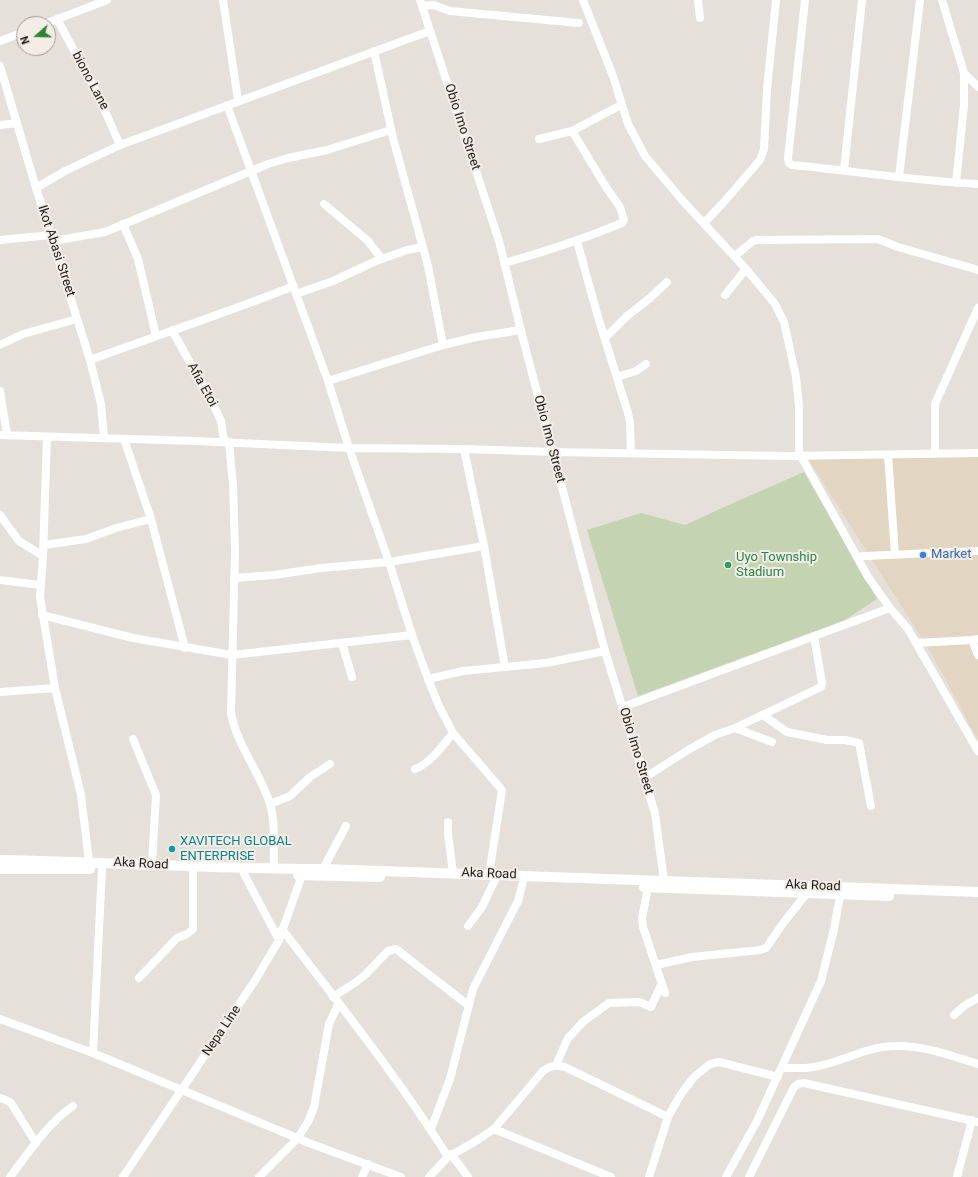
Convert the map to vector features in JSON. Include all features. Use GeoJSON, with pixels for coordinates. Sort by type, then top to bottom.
{"type":"FeatureCollection","features":[{"type":"Feature","properties":{"kind":"main road","name":"Aka Road"},"geometry":{"type":"LineString","coordinates":[[0,860],[453,873],[523,882],[807,894],[841,891],[978,892]]}},
{"type":"Feature","properties":{"kind":"main road","name":"Aka Road"},"geometry":{"type":"LineString","coordinates":[[0,869],[102,868],[244,874],[664,881],[978,899]]}},
{"type":"Feature","properties":{"kind":"street"},"geometry":{"type":"LineString","coordinates":[[57,19],[107,0]]}},
{"type":"Feature","properties":{"kind":"street"},"geometry":{"type":"LineString","coordinates":[[223,0],[238,100]]}},
{"type":"Feature","properties":{"kind":"street"},"geometry":{"type":"LineString","coordinates":[[583,0],[613,76],[628,124],[645,156],[682,200],[735,256],[775,304],[784,322],[796,377],[799,406],[799,456],[801,456],[868,577],[890,608],[908,629],[978,751]]}},
{"type":"Feature","properties":{"kind":"street"},"geometry":{"type":"LineString","coordinates":[[698,0],[700,18]]}},
{"type":"Feature","properties":{"kind":"street"},"geometry":{"type":"LineString","coordinates":[[704,224],[760,160],[764,149],[767,89],[776,0]]}},
{"type":"Feature","properties":{"kind":"street"},"geometry":{"type":"LineString","coordinates":[[805,0],[788,158],[789,163],[792,165],[899,177],[978,184]]}},
{"type":"Feature","properties":{"kind":"street"},"geometry":{"type":"LineString","coordinates":[[844,170],[862,0]]}},
{"type":"Feature","properties":{"kind":"street"},"geometry":{"type":"LineString","coordinates":[[899,177],[920,0]]}},
{"type":"Feature","properties":{"kind":"street"},"geometry":{"type":"LineString","coordinates":[[942,0],[964,73],[964,105],[956,183]]}},
{"type":"Feature","properties":{"kind":"street"},"geometry":{"type":"LineString","coordinates":[[421,3],[450,11],[579,23]]}},
{"type":"Feature","properties":{"kind":"street","name":"Obio Imo Street"},"geometry":{"type":"LineString","coordinates":[[421,3],[499,241],[606,651],[655,813],[664,881]]}},
{"type":"Feature","properties":{"kind":"street","name":"biono Lane"},"geometry":{"type":"LineString","coordinates":[[57,19],[96,91],[120,145]]}},
{"type":"Feature","properties":{"kind":"street"},"geometry":{"type":"LineString","coordinates":[[36,188],[65,171],[120,145],[430,30]]}},
{"type":"Feature","properties":{"kind":"street"},"geometry":{"type":"LineString","coordinates":[[0,41],[16,35]]}},
{"type":"Feature","properties":{"kind":"street"},"geometry":{"type":"LineString","coordinates":[[374,51],[391,130],[423,246],[443,345]]}},
{"type":"Feature","properties":{"kind":"street","name":"Ikot Abasi Street"},"geometry":{"type":"LineString","coordinates":[[0,66],[36,188],[90,360],[101,404],[104,438]]}},
{"type":"Feature","properties":{"kind":"street"},"geometry":{"type":"LineString","coordinates":[[964,73],[978,87]]}},
{"type":"Feature","properties":{"kind":"street"},"geometry":{"type":"LineString","coordinates":[[539,139],[572,131],[621,104]]}},
{"type":"Feature","properties":{"kind":"street"},"geometry":{"type":"LineString","coordinates":[[227,105],[328,381],[412,635],[439,706],[453,733],[502,790],[492,878],[482,907],[468,926]]}},
{"type":"Feature","properties":{"kind":"street"},"geometry":{"type":"LineString","coordinates":[[0,125],[17,123]]}},
{"type":"Feature","properties":{"kind":"street"},"geometry":{"type":"LineString","coordinates":[[0,240],[98,234],[288,158],[327,150],[391,130]]}},
{"type":"Feature","properties":{"kind":"street"},"geometry":{"type":"LineString","coordinates":[[504,263],[549,251],[577,241],[622,223],[624,220],[620,207],[572,131]]}},
{"type":"Feature","properties":{"kind":"street"},"geometry":{"type":"LineString","coordinates":[[324,204],[367,240],[382,259]]}},
{"type":"Feature","properties":{"kind":"street"},"geometry":{"type":"LineString","coordinates":[[123,224],[138,259],[156,336]]}},
{"type":"Feature","properties":{"kind":"street"},"geometry":{"type":"LineString","coordinates":[[735,256],[753,241],[758,240],[878,239],[910,251],[978,270]]}},
{"type":"Feature","properties":{"kind":"street"},"geometry":{"type":"LineString","coordinates":[[577,241],[630,422],[631,453]]}},
{"type":"Feature","properties":{"kind":"street"},"geometry":{"type":"LineString","coordinates":[[90,360],[172,330],[295,290],[333,281],[363,266],[407,250],[423,246]]}},
{"type":"Feature","properties":{"kind":"street"},"geometry":{"type":"LineString","coordinates":[[725,294],[746,269]]}},
{"type":"Feature","properties":{"kind":"street"},"geometry":{"type":"LineString","coordinates":[[605,338],[626,317],[667,282]]}},
{"type":"Feature","properties":{"kind":"street"},"geometry":{"type":"LineString","coordinates":[[935,454],[935,404],[978,308]]}},
{"type":"Feature","properties":{"kind":"street"},"geometry":{"type":"LineString","coordinates":[[0,345],[30,332],[77,319]]}},
{"type":"Feature","properties":{"kind":"street","name":"Afia Etoi"},"geometry":{"type":"LineString","coordinates":[[172,330],[216,410],[227,442],[233,485],[235,551],[230,701],[233,724],[270,804],[273,820],[274,869]]}},
{"type":"Feature","properties":{"kind":"street"},"geometry":{"type":"LineString","coordinates":[[328,381],[443,345],[476,337],[521,330]]}},
{"type":"Feature","properties":{"kind":"street"},"geometry":{"type":"LineString","coordinates":[[617,378],[636,371],[646,364]]}},
{"type":"Feature","properties":{"kind":"street"},"geometry":{"type":"LineString","coordinates":[[0,391],[4,435],[227,442],[349,448],[464,449],[553,452],[799,456],[978,454]]}},
{"type":"Feature","properties":{"kind":"street"},"geometry":{"type":"LineString","coordinates":[[47,437],[44,545],[40,585],[42,615],[55,688],[81,795],[89,862]]}},
{"type":"Feature","properties":{"kind":"street"},"geometry":{"type":"LineString","coordinates":[[124,439],[151,519],[185,648]]}},
{"type":"Feature","properties":{"kind":"street"},"geometry":{"type":"LineString","coordinates":[[464,449],[484,546],[505,667]]}},
{"type":"Feature","properties":{"kind":"street"},"geometry":{"type":"LineString","coordinates":[[888,455],[895,554]]}},
{"type":"Feature","properties":{"kind":"street"},"geometry":{"type":"LineString","coordinates":[[0,515],[21,543],[43,556]]}},
{"type":"Feature","properties":{"kind":"street"},"geometry":{"type":"LineString","coordinates":[[44,545],[86,539],[116,528],[151,519]]}},
{"type":"Feature","properties":{"kind":"street"},"geometry":{"type":"LineString","coordinates":[[234,578],[389,562],[484,546]]}},
{"type":"Feature","properties":{"kind":"street"},"geometry":{"type":"LineString","coordinates":[[858,557],[978,551]]}},
{"type":"Feature","properties":{"kind":"street"},"geometry":{"type":"LineString","coordinates":[[0,580],[40,585]]}},
{"type":"Feature","properties":{"kind":"street"},"geometry":{"type":"LineString","coordinates":[[623,707],[890,608]]}},
{"type":"Feature","properties":{"kind":"street"},"geometry":{"type":"LineString","coordinates":[[42,615],[132,638],[232,655],[412,635]]}},
{"type":"Feature","properties":{"kind":"street"},"geometry":{"type":"LineString","coordinates":[[644,778],[714,735],[735,728],[821,687],[822,684],[814,636]]}},
{"type":"Feature","properties":{"kind":"street"},"geometry":{"type":"LineString","coordinates":[[916,643],[975,639],[978,655]]}},
{"type":"Feature","properties":{"kind":"street"},"geometry":{"type":"LineString","coordinates":[[342,643],[352,677]]}},
{"type":"Feature","properties":{"kind":"street"},"geometry":{"type":"LineString","coordinates":[[428,678],[463,671],[546,663],[606,651]]}},
{"type":"Feature","properties":{"kind":"street"},"geometry":{"type":"LineString","coordinates":[[0,692],[55,688]]}},
{"type":"Feature","properties":{"kind":"street"},"geometry":{"type":"LineString","coordinates":[[763,715],[787,732],[827,740],[845,740],[859,743],[871,806]]}},
{"type":"Feature","properties":{"kind":"street"},"geometry":{"type":"LineString","coordinates":[[735,728],[772,742]]}},
{"type":"Feature","properties":{"kind":"street"},"geometry":{"type":"LineString","coordinates":[[415,769],[423,766],[453,733]]}},
{"type":"Feature","properties":{"kind":"street"},"geometry":{"type":"LineString","coordinates":[[133,739],[156,795],[152,865]]}},
{"type":"Feature","properties":{"kind":"street"},"geometry":{"type":"LineString","coordinates":[[270,804],[290,796],[310,777],[330,764]]}},
{"type":"Feature","properties":{"kind":"street"},"geometry":{"type":"LineString","coordinates":[[448,822],[453,873]]}},
{"type":"Feature","properties":{"kind":"street"},"geometry":{"type":"LineString","coordinates":[[323,869],[346,826]]}},
{"type":"Feature","properties":{"kind":"street"},"geometry":{"type":"LineString","coordinates":[[94,1053],[102,868]]}},
{"type":"Feature","properties":{"kind":"street"},"geometry":{"type":"LineString","coordinates":[[140,978],[177,938],[187,934],[193,929],[193,872]]}},
{"type":"Feature","properties":{"kind":"street"},"geometry":{"type":"LineString","coordinates":[[244,874],[278,940]]}},
{"type":"Feature","properties":{"kind":"street","name":"Nepa Line"},"geometry":{"type":"LineString","coordinates":[[123,1177],[256,979],[278,940],[302,875]]}},
{"type":"Feature","properties":{"kind":"street"},"geometry":{"type":"LineString","coordinates":[[431,1129],[450,1079],[468,1005],[476,983],[518,901],[523,882]]}},
{"type":"Feature","properties":{"kind":"street"},"geometry":{"type":"LineString","coordinates":[[648,887],[642,918],[665,993]]}},
{"type":"Feature","properties":{"kind":"street"},"geometry":{"type":"LineString","coordinates":[[726,1177],[757,1122],[821,981],[834,930],[841,891]]}},
{"type":"Feature","properties":{"kind":"street"},"geometry":{"type":"LineString","coordinates":[[656,964],[692,957],[760,950],[766,948],[784,922],[807,894]]}},
{"type":"Feature","properties":{"kind":"street"},"geometry":{"type":"LineString","coordinates":[[282,929],[339,1003],[450,1156],[468,1177]]}},
{"type":"Feature","properties":{"kind":"street"},"geometry":{"type":"LineString","coordinates":[[333,996],[356,982],[366,974],[388,951],[392,949],[396,950],[468,1005]]}},
{"type":"Feature","properties":{"kind":"street"},"geometry":{"type":"LineString","coordinates":[[556,1065],[568,1038],[584,1021],[609,1003],[639,1002],[651,1007],[662,983]]}},
{"type":"Feature","properties":{"kind":"street"},"geometry":{"type":"LineString","coordinates":[[954,1015],[978,998]]}},
{"type":"Feature","properties":{"kind":"street"},"geometry":{"type":"LineString","coordinates":[[259,1177],[298,1138],[314,1107],[329,1024],[339,1003]]}},
{"type":"Feature","properties":{"kind":"street"},"geometry":{"type":"LineString","coordinates":[[0,1019],[94,1053],[298,1138],[401,1177]]}},
{"type":"Feature","properties":{"kind":"street"},"geometry":{"type":"LineString","coordinates":[[782,1068],[811,1068],[827,1065],[877,1048],[894,1046],[915,1047],[935,1051],[978,1064]]}},
{"type":"Feature","properties":{"kind":"street"},"geometry":{"type":"LineString","coordinates":[[649,1177],[668,1117],[681,1094],[694,1076],[710,1064],[719,1062],[778,1077]]}},
{"type":"Feature","properties":{"kind":"street"},"geometry":{"type":"LineString","coordinates":[[429,1177],[450,1156],[494,1129],[548,1067],[556,1065],[565,1067],[668,1117]]}},
{"type":"Feature","properties":{"kind":"street"},"geometry":{"type":"LineString","coordinates":[[749,1177],[794,1087],[798,1084],[804,1083],[975,1121],[957,1177]]}},
{"type":"Feature","properties":{"kind":"street"},"geometry":{"type":"LineString","coordinates":[[0,1098],[11,1103],[36,1143]]}},
{"type":"Feature","properties":{"kind":"street"},"geometry":{"type":"LineString","coordinates":[[10,1177],[61,1114],[73,1106]]}},
{"type":"Feature","properties":{"kind":"street"},"geometry":{"type":"LineString","coordinates":[[494,1129],[611,1177]]}},
{"type":"Feature","properties":{"kind":"street"},"geometry":{"type":"LineString","coordinates":[[362,1177],[368,1164]]}},
{"type":"Feature","properties":{"kind":"shaded area","name":"Market"},"geometry":{"type":"Polygon","coordinates":[[[978,454],[978,740],[931,653],[807,457],[978,454]]]}},
{"type":"Feature","properties":{"kind":"green space","name":"Uyo Township Stadium"},"geometry":{"type":"Polygon","coordinates":[[[804,472],[877,599],[843,621],[638,696],[587,530],[641,513],[685,525],[804,472]]]}},
{"type":"Feature","properties":{"kind":"place","name":"Market"},"geometry":{"type":"Point","coordinates":[923,555]}},
{"type":"Feature","properties":{"kind":"place","name":"Uyo Township Stadium"},"geometry":{"type":"Point","coordinates":[728,565]}},
{"type":"Feature","properties":{"kind":"place","name":"XAVITECH GLOBAL ENTERPRISE"},"geometry":{"type":"Point","coordinates":[172,849]}}]}
